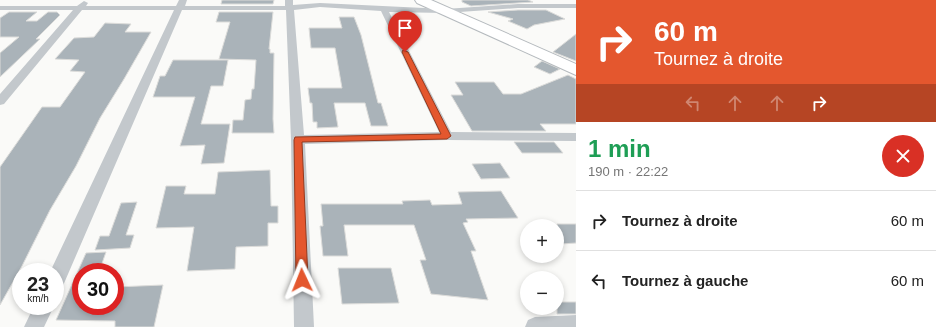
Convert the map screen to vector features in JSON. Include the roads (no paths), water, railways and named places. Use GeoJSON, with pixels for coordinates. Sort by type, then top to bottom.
{"type":"FeatureCollection","features":[{"type":"Feature","properties":{"kind":"main road"},"geometry":{"type":"LineString","coordinates":[[439,6],[576,62]]}},
{"type":"Feature","properties":{"kind":"main road"},"geometry":{"type":"LineString","coordinates":[[439,6],[576,70]]}},
{"type":"Feature","properties":{"kind":"street"},"geometry":{"type":"LineString","coordinates":[[0,101],[84,4]]}},
{"type":"Feature","properties":{"kind":"street"},"geometry":{"type":"LineString","coordinates":[[0,8],[84,4],[289,4],[384,9],[439,6],[576,6]]}},
{"type":"Feature","properties":{"kind":"street"},"geometry":{"type":"LineString","coordinates":[[64,263],[181,4]]}},
{"type":"Feature","properties":{"kind":"street"},"geometry":{"type":"LineString","coordinates":[[289,4],[298,140],[304,327]]}},
{"type":"Feature","properties":{"kind":"street"},"geometry":{"type":"LineString","coordinates":[[384,9],[447,136]]}},
{"type":"Feature","properties":{"kind":"street"},"geometry":{"type":"LineString","coordinates":[[298,140],[447,136],[576,137]]}},
{"type":"Feature","properties":{"kind":"street"},"geometry":{"type":"LineString","coordinates":[[34,327],[40,315]]}},
{"type":"Feature","properties":{"kind":"street"},"geometry":{"type":"LineString","coordinates":[[535,327],[576,325]]}}]}
